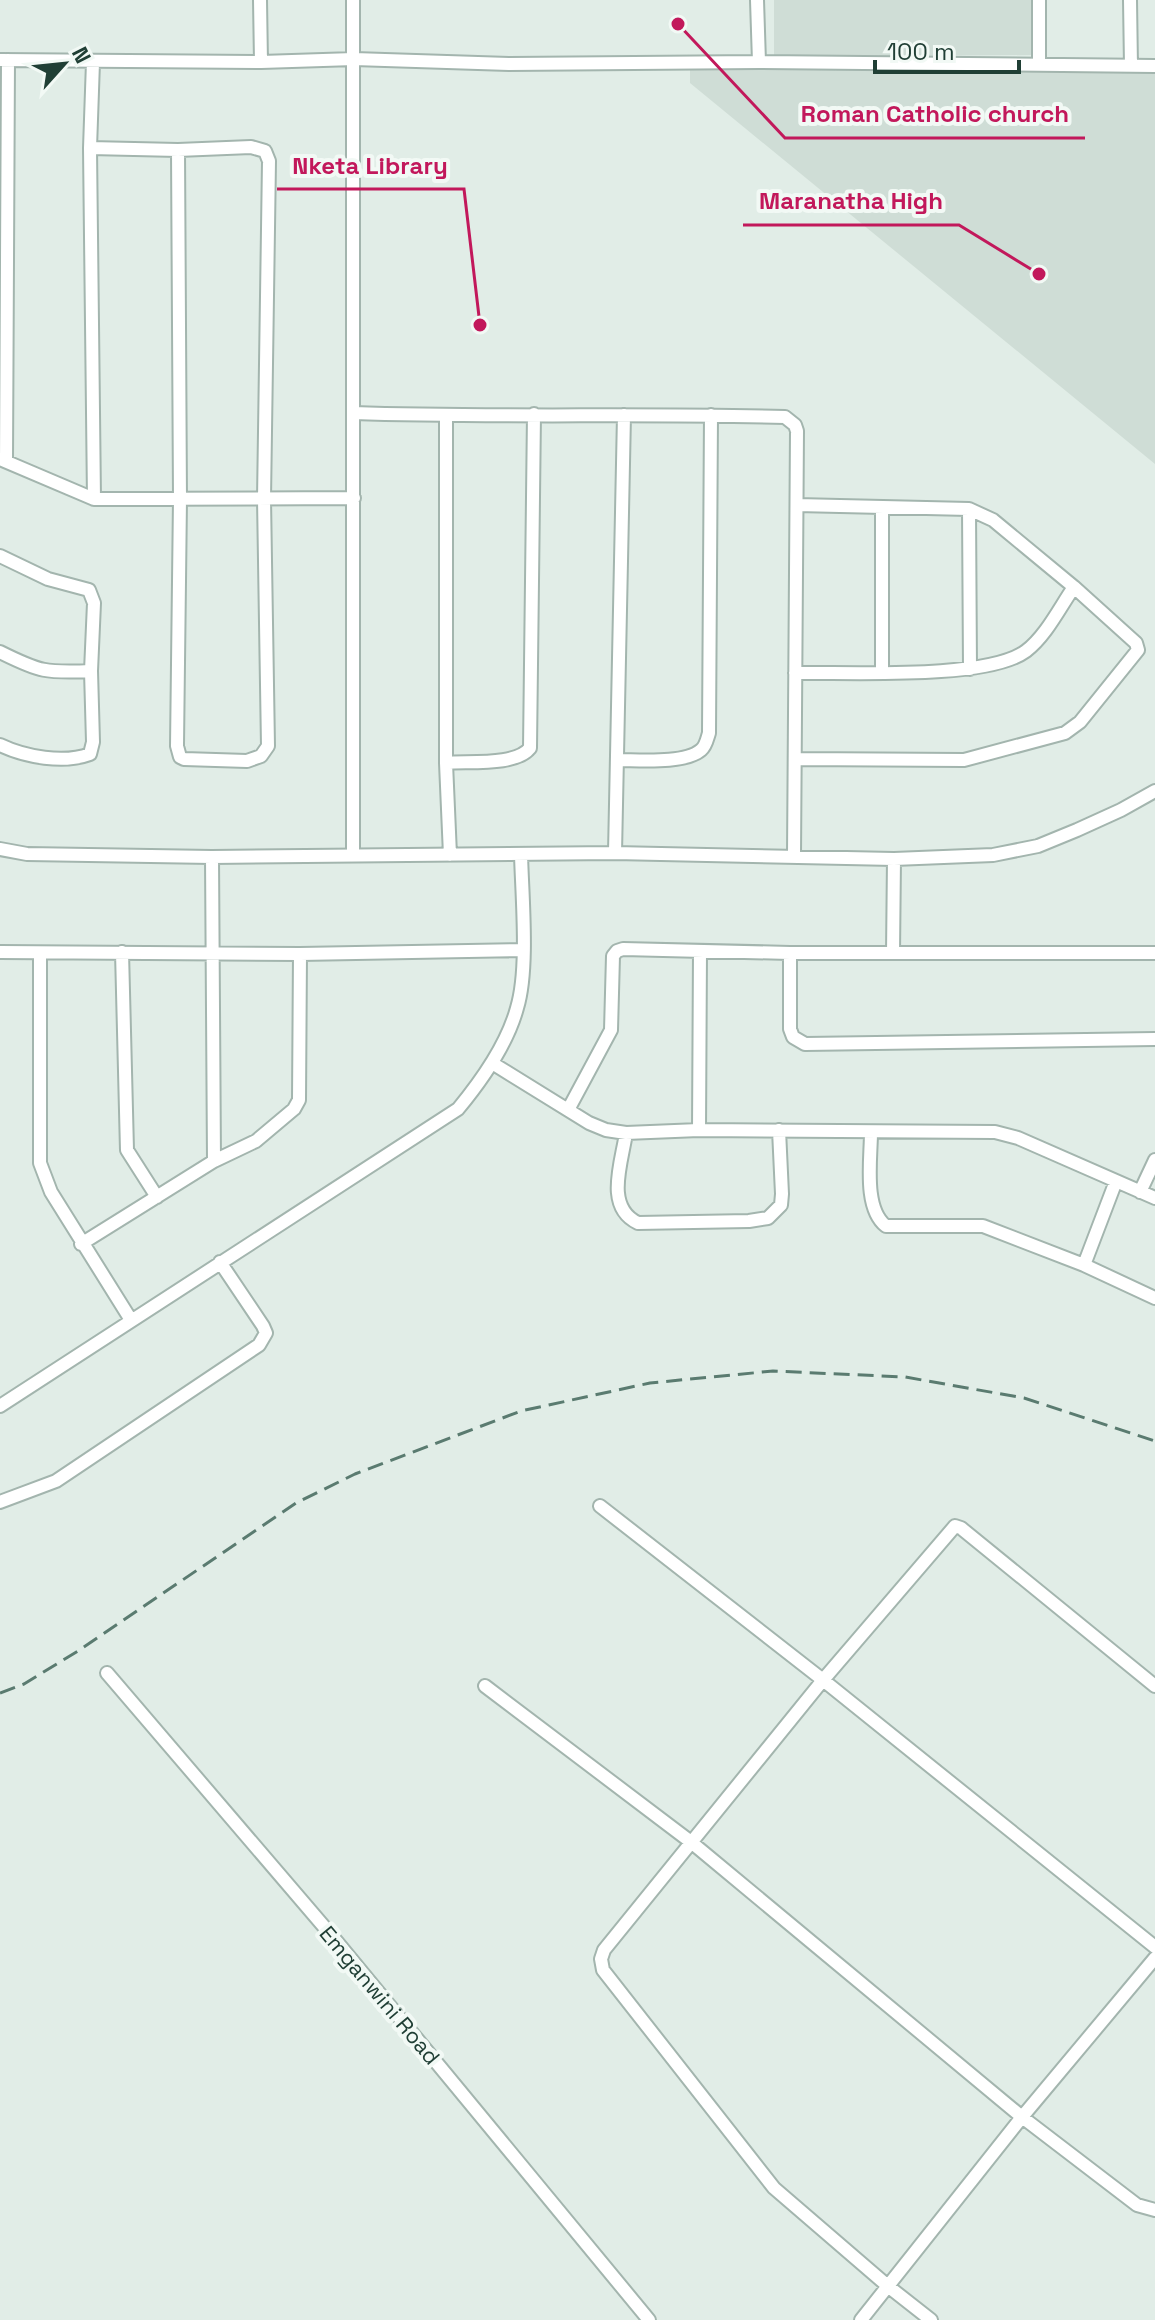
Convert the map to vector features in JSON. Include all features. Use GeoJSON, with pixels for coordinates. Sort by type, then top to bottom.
{"type":"FeatureCollection","features":[{"type":"Feature","properties":{"kind":"street"},"geometry":{"type":"LineString","coordinates":[[260,0],[261,62]]}},
{"type":"Feature","properties":{"kind":"street"},"geometry":{"type":"LineString","coordinates":[[353,0],[353,856]]}},
{"type":"Feature","properties":{"kind":"street"},"geometry":{"type":"LineString","coordinates":[[757,0],[759,62]]}},
{"type":"Feature","properties":{"kind":"street"},"geometry":{"type":"LineString","coordinates":[[1039,0],[1039,63]]}},
{"type":"Feature","properties":{"kind":"street"},"geometry":{"type":"LineString","coordinates":[[1130,0],[1131,66]]}},
{"type":"Feature","properties":{"kind":"street"},"geometry":{"type":"LineString","coordinates":[[354,498],[94,499],[3,460],[4,60],[261,62],[354,59],[509,64],[759,62],[1155,66]]}},
{"type":"Feature","properties":{"kind":"street"},"geometry":{"type":"LineString","coordinates":[[93,62],[90,148],[94,499]]}},
{"type":"Feature","properties":{"kind":"street"},"geometry":{"type":"LineString","coordinates":[[90,148],[260,148],[265,151],[269,161],[264,499],[268,746],[261,756],[247,761],[191,760],[180,757],[177,752],[180,499],[178,150]]}},
{"type":"Feature","properties":{"kind":"street"},"geometry":{"type":"LineString","coordinates":[[354,413],[785,417],[795,425],[794,856]]}},
{"type":"Feature","properties":{"kind":"street"},"geometry":{"type":"LineString","coordinates":[[446,763],[514,759],[525,755],[530,748],[534,414]]}},
{"type":"Feature","properties":{"kind":"street"},"geometry":{"type":"LineString","coordinates":[[615,853],[624,415]]}},
{"type":"Feature","properties":{"kind":"street"},"geometry":{"type":"LineString","coordinates":[[619,760],[673,759],[695,754],[703,749],[709,733],[711,415]]}},
{"type":"Feature","properties":{"kind":"street"},"geometry":{"type":"LineString","coordinates":[[446,416],[446,763],[450,855]]}},
{"type":"Feature","properties":{"kind":"street"},"geometry":{"type":"LineString","coordinates":[[795,759],[964,760],[1070,730],[1080,722],[1138,650],[1136,643],[1074,587],[993,520],[969,509],[797,505]]}},
{"type":"Feature","properties":{"kind":"street"},"geometry":{"type":"LineString","coordinates":[[882,508],[882,672]]}},
{"type":"Feature","properties":{"kind":"street"},"geometry":{"type":"LineString","coordinates":[[969,509],[970,669]]}},
{"type":"Feature","properties":{"kind":"street"},"geometry":{"type":"LineString","coordinates":[[0,556],[48,579],[89,590],[94,603],[91,671],[93,742],[90,754],[77,758],[29,756],[0,745]]}},
{"type":"Feature","properties":{"kind":"street"},"geometry":{"type":"LineString","coordinates":[[795,673],[970,669],[1005,661],[1036,642],[1074,587]]}},
{"type":"Feature","properties":{"kind":"street"},"geometry":{"type":"LineString","coordinates":[[0,652],[37,670],[52,673],[91,671]]}},
{"type":"Feature","properties":{"kind":"street"},"geometry":{"type":"LineString","coordinates":[[0,849],[27,854],[212,857],[615,853],[894,859],[993,855],[1038,846],[1121,810],[1155,791]]}},
{"type":"Feature","properties":{"kind":"street"},"geometry":{"type":"LineString","coordinates":[[0,1406],[458,1109],[492,1063],[517,1009],[521,990],[521,854]]}},
{"type":"Feature","properties":{"kind":"street"},"geometry":{"type":"LineString","coordinates":[[212,857],[214,1161]]}},
{"type":"Feature","properties":{"kind":"street"},"geometry":{"type":"LineString","coordinates":[[893,953],[894,859]]}},
{"type":"Feature","properties":{"kind":"street"},"geometry":{"type":"LineString","coordinates":[[568,1110],[611,1030],[614,953],[623,949],[790,953],[1155,953]]}},
{"type":"Feature","properties":{"kind":"street"},"geometry":{"type":"LineString","coordinates":[[0,952],[300,954],[522,950]]}},
{"type":"Feature","properties":{"kind":"street"},"geometry":{"type":"LineString","coordinates":[[122,952],[127,1150],[157,1197]]}},
{"type":"Feature","properties":{"kind":"street"},"geometry":{"type":"LineString","coordinates":[[699,1130],[700,952]]}},
{"type":"Feature","properties":{"kind":"street"},"geometry":{"type":"LineString","coordinates":[[40,953],[40,1163],[51,1192],[81,1244],[131,1320]]}},
{"type":"Feature","properties":{"kind":"street"},"geometry":{"type":"LineString","coordinates":[[790,953],[790,1029],[793,1037],[805,1044],[1155,1039]]}},
{"type":"Feature","properties":{"kind":"street"},"geometry":{"type":"LineString","coordinates":[[81,1244],[214,1161],[261,1137],[294,1109],[299,1100],[300,954]]}},
{"type":"Feature","properties":{"kind":"street"},"geometry":{"type":"LineString","coordinates":[[492,1063],[606,1130],[626,1133],[779,1130],[1006,1134],[1155,1198]]}},
{"type":"Feature","properties":{"kind":"street"},"geometry":{"type":"LineString","coordinates":[[626,1133],[617,1198],[629,1218],[638,1223],[749,1221],[768,1218],[781,1205],[779,1130]]}},
{"type":"Feature","properties":{"kind":"street"},"geometry":{"type":"LineString","coordinates":[[871,1132],[872,1205],[878,1220],[886,1226],[983,1226],[1084,1265],[1155,1298]]}},
{"type":"Feature","properties":{"kind":"street"},"geometry":{"type":"LineString","coordinates":[[1140,1192],[1155,1160]]}},
{"type":"Feature","properties":{"kind":"street"},"geometry":{"type":"LineString","coordinates":[[1084,1265],[1116,1181]]}},
{"type":"Feature","properties":{"kind":"street"},"geometry":{"type":"LineString","coordinates":[[0,1502],[56,1481],[259,1345],[266,1333],[263,1326],[220,1262]]}},
{"type":"Feature","properties":{"kind":"street"},"geometry":{"type":"LineString","coordinates":[[600,1506],[823,1680],[1155,1947]]}},
{"type":"Feature","properties":{"kind":"street"},"geometry":{"type":"LineString","coordinates":[[931,2320],[774,2188],[603,1970],[601,1959],[604,1950],[823,1680],[955,1526],[1155,1686]]}},
{"type":"Feature","properties":{"kind":"street","name":"Emganwini Road"},"geometry":{"type":"LineString","coordinates":[[107,1673],[332,1936],[649,2320]]}},
{"type":"Feature","properties":{"kind":"street"},"geometry":{"type":"LineString","coordinates":[[485,1686],[691,1842],[1022,2117],[1137,2205],[1155,2210]]}},
{"type":"Feature","properties":{"kind":"street"},"geometry":{"type":"LineString","coordinates":[[861,2320],[1022,2117],[1155,1958]]}},
{"type":"Feature","properties":{"kind":"shaded area"},"geometry":{"type":"Polygon","coordinates":[[[774,0],[1033,0],[1034,55],[774,57],[774,0]]]}},
{"type":"Feature","properties":{"kind":"shaded area"},"geometry":{"type":"Polygon","coordinates":[[[767,64],[1029,72],[1155,71],[1155,464],[690,83],[690,65],[767,64]]]}},
{"type":"Feature","properties":{"kind":"railway"},"geometry":{"type":"LineString","coordinates":[[0,1693],[24,1684],[78,1651],[296,1503],[355,1474],[521,1411],[650,1383],[773,1371],[905,1377],[1024,1398],[1155,1441]]}},
{"type":"Feature","properties":{"kind":"place","name":"Roman Catholic church"},"geometry":{"type":"Point","coordinates":[678,24]}},
{"type":"Feature","properties":{"kind":"place","name":"Maranatha High"},"geometry":{"type":"Point","coordinates":[1039,274]}},
{"type":"Feature","properties":{"kind":"place","name":"Nketa Library"},"geometry":{"type":"Point","coordinates":[480,325]}}]}
